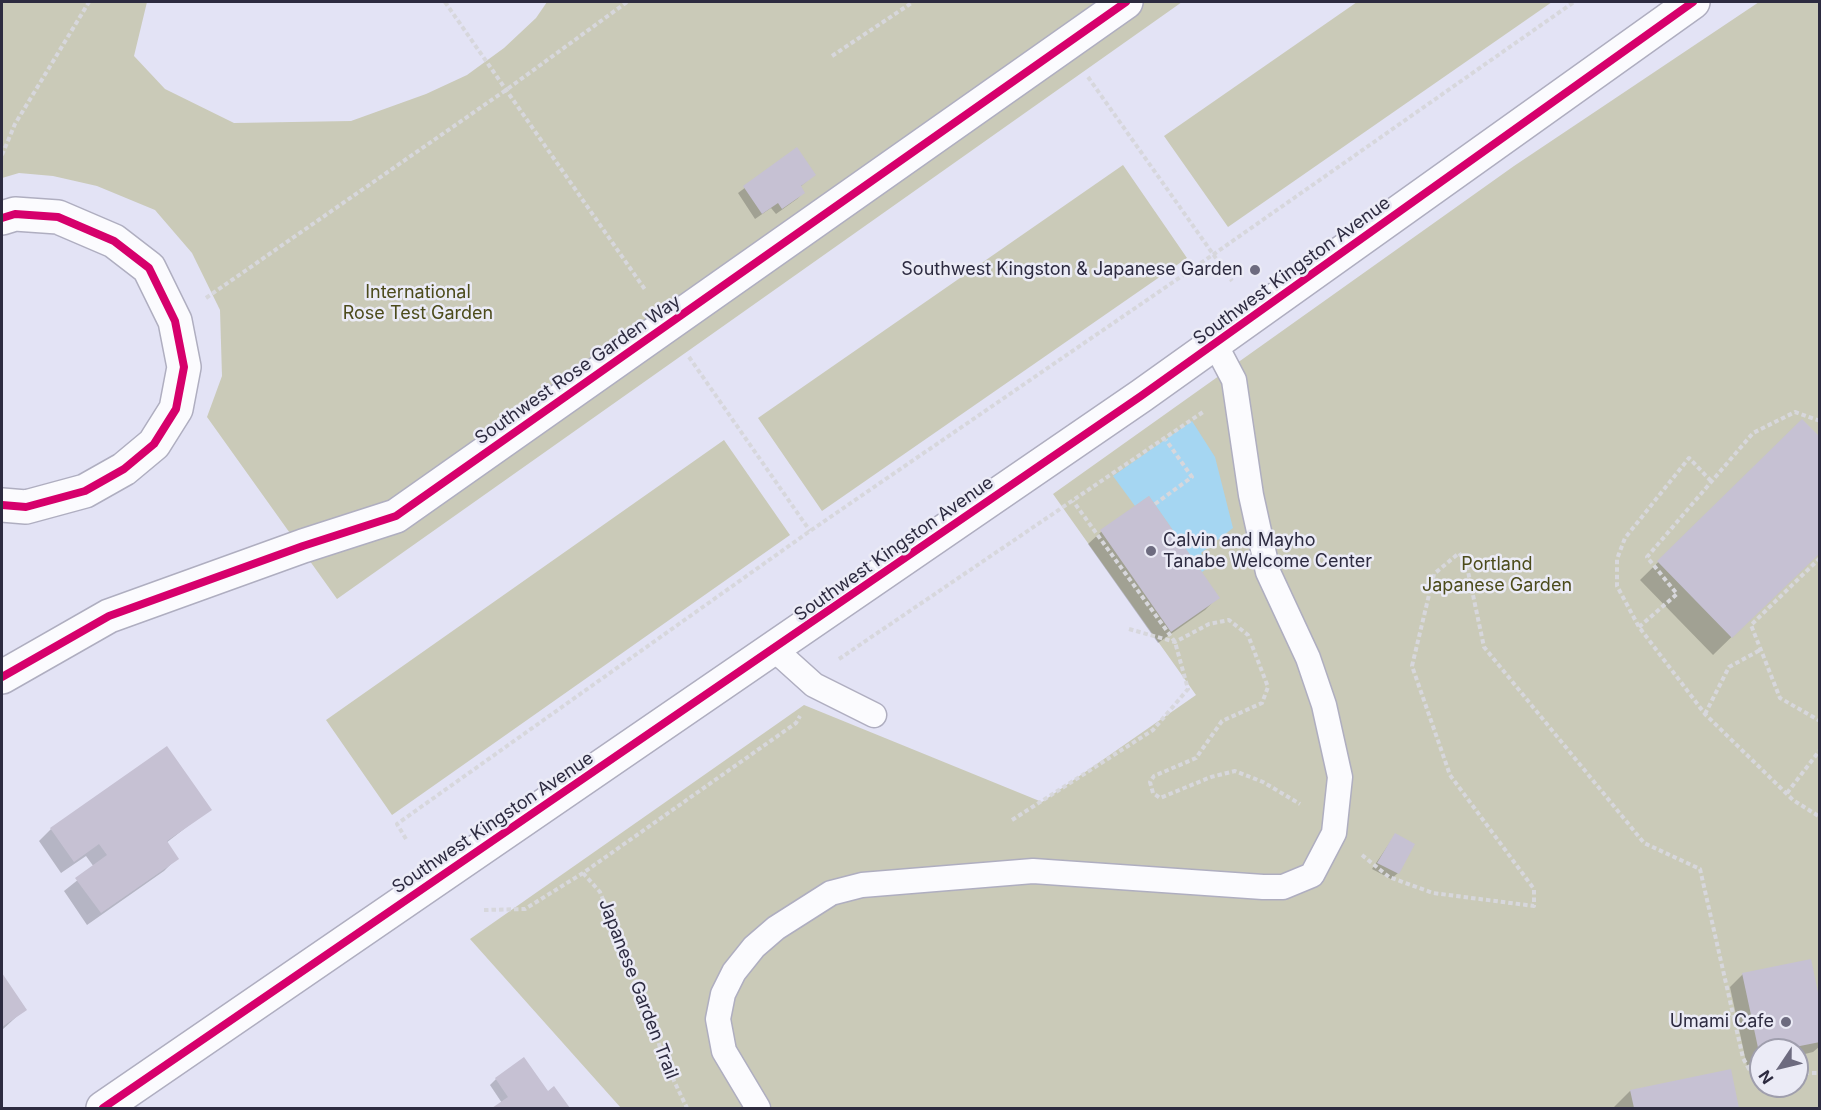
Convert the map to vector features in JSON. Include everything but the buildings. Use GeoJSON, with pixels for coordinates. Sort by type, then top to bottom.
{"type":"FeatureCollection","features":[{"type":"Feature","properties":{"kind":"street","name":"Southwest Rose Garden Way"},"geometry":{"type":"LineString","coordinates":[[2,677],[109,616],[303,546],[396,516],[1126,2]]}},
{"type":"Feature","properties":{"kind":"street","name":"Southwest Kingston Avenue"},"geometry":{"type":"LineString","coordinates":[[103,1108],[1215,344],[1693,2]]}},
{"type":"Feature","properties":{"kind":"street"},"geometry":{"type":"LineString","coordinates":[[2,218],[15,214],[58,217],[114,241],[149,268],[175,321],[184,367],[176,410],[154,444],[124,469],[85,491],[26,507],[2,505]]}},
{"type":"Feature","properties":{"kind":"lane"},"geometry":{"type":"LineString","coordinates":[[758,1108],[724,1051],[717,1019],[723,994],[734,972],[754,947],[790,917],[831,893],[862,885],[1034,871],[1283,888],[1312,875],[1335,833],[1340,777],[1324,705],[1308,658],[1268,572],[1259,541],[1236,389],[1230,369],[1215,344]]}},
{"type":"Feature","properties":{"kind":"lane"},"geometry":{"type":"LineString","coordinates":[[774,649],[814,686],[874,715]]}},
{"type":"Feature","properties":{"kind":"path"},"geometry":{"type":"LineString","coordinates":[[2,155],[15,124],[89,2]]}},
{"type":"Feature","properties":{"kind":"path"},"geometry":{"type":"LineString","coordinates":[[445,2],[646,291]]}},
{"type":"Feature","properties":{"kind":"path"},"geometry":{"type":"LineString","coordinates":[[175,321],[506,90],[627,2]]}},
{"type":"Feature","properties":{"kind":"path"},"geometry":{"type":"LineString","coordinates":[[832,56],[913,2]]}},
{"type":"Feature","properties":{"kind":"path"},"geometry":{"type":"LineString","coordinates":[[406,838],[397,824],[810,531],[1214,254],[1574,2]]}},
{"type":"Feature","properties":{"kind":"path"},"geometry":{"type":"LineString","coordinates":[[1087,76],[1214,254]]}},
{"type":"Feature","properties":{"kind":"path"},"geometry":{"type":"LineString","coordinates":[[687,354],[810,531]]}},
{"type":"Feature","properties":{"kind":"path"},"geometry":{"type":"LineString","coordinates":[[838,660],[1166,440],[1236,389]]}},
{"type":"Feature","properties":{"kind":"path"},"geometry":{"type":"LineString","coordinates":[[1639,627],[1677,594],[1647,557],[1753,433],[1795,412],[1820,421]]}},
{"type":"Feature","properties":{"kind":"path"},"geometry":{"type":"LineString","coordinates":[[1155,504],[1192,477],[1166,440]]}},
{"type":"Feature","properties":{"kind":"path"},"geometry":{"type":"LineString","coordinates":[[1711,481],[1689,458],[1625,538],[1617,559],[1617,586],[1639,627],[1705,714],[1787,793],[1820,817]]}},
{"type":"Feature","properties":{"kind":"path"},"geometry":{"type":"LineString","coordinates":[[1012,820],[1153,730],[1188,689],[1175,642],[1073,501]]}},
{"type":"Feature","properties":{"kind":"path"},"geometry":{"type":"LineString","coordinates":[[1130,628],[1175,642],[1209,624],[1230,620],[1248,635],[1268,687],[1262,702],[1222,721],[1196,758],[1154,776],[1150,782],[1153,793],[1160,798],[1211,777],[1235,771],[1263,782],[1299,803],[1389,877],[1433,893],[1534,906],[1534,889],[1450,775],[1412,666],[1434,574],[1458,553],[1466,562],[1484,647],[1644,843],[1700,869],[1743,1058],[1749,1069]]}},
{"type":"Feature","properties":{"kind":"path"},"geometry":{"type":"LineString","coordinates":[[1820,558],[1751,625],[1780,698],[1820,721]]}},
{"type":"Feature","properties":{"kind":"path"},"geometry":{"type":"LineString","coordinates":[[1705,714],[1729,667],[1762,649]]}},
{"type":"Feature","properties":{"kind":"path"},"geometry":{"type":"LineString","coordinates":[[484,910],[525,909],[583,873],[796,723],[804,708]]}},
{"type":"Feature","properties":{"kind":"path"},"geometry":{"type":"LineString","coordinates":[[1787,793],[1820,750]]}},
{"type":"Feature","properties":{"kind":"green space","name":"International Rose Test Garden"},"geometry":{"type":"Polygon","coordinates":[[[2,2],[147,2],[134,56],[165,89],[234,123],[351,121],[426,94],[467,75],[504,48],[536,18],[547,2],[1182,2],[337,599],[207,417],[222,376],[220,310],[192,253],[155,210],[97,186],[53,176],[19,173],[2,178],[2,2]]]}},
{"type":"Feature","properties":{"kind":"green space"},"geometry":{"type":"Polygon","coordinates":[[[1357,2],[1552,2],[1228,227],[1164,136],[1357,2]]]}},
{"type":"Feature","properties":{"kind":"green space","name":"Portland Japanese Garden"},"geometry":{"type":"Polygon","coordinates":[[[1759,2],[1819,2],[1819,1108],[621,1108],[470,939],[804,705],[1042,802],[1196,695],[1053,494],[1514,166],[1759,2]]]}},
{"type":"Feature","properties":{"kind":"green space"},"geometry":{"type":"Polygon","coordinates":[[[1123,165],[1187,258],[822,511],[758,418],[1123,165]]]}},
{"type":"Feature","properties":{"kind":"green space"},"geometry":{"type":"Polygon","coordinates":[[[724,440],[790,535],[392,815],[326,720],[724,440]]]}},
{"type":"Feature","properties":{"kind":"water"},"geometry":{"type":"Polygon","coordinates":[[[1192,421],[1215,457],[1233,528],[1201,553],[1209,567],[1202,572],[1149,496],[1135,506],[1113,476],[1192,421]]]}},
{"type":"Feature","properties":{"kind":"cycle path"},"geometry":{"type":"LineString","coordinates":[[2,677],[109,616],[303,546],[396,516],[1126,2]]}},
{"type":"Feature","properties":{"kind":"cycle path"},"geometry":{"type":"LineString","coordinates":[[103,1108],[1141,396],[1693,2]]}},
{"type":"Feature","properties":{"kind":"cycle path"},"geometry":{"type":"LineString","coordinates":[[2,218],[15,214],[58,217],[114,241],[149,268],[175,321],[184,367],[176,409],[154,444],[124,469],[85,491],[26,507],[2,505]]}},
{"type":"Feature","properties":{"kind":"place","name":"Southwest Kingston & Japanese Garden"},"geometry":{"type":"Point","coordinates":[1255,270]}},
{"type":"Feature","properties":{"kind":"place","name":"Calvin and Mayho Tanabe Welcome Center"},"geometry":{"type":"Point","coordinates":[1151,551]}},
{"type":"Feature","properties":{"kind":"place","name":"Umami Cafe"},"geometry":{"type":"Point","coordinates":[1786,1022]}}]}
